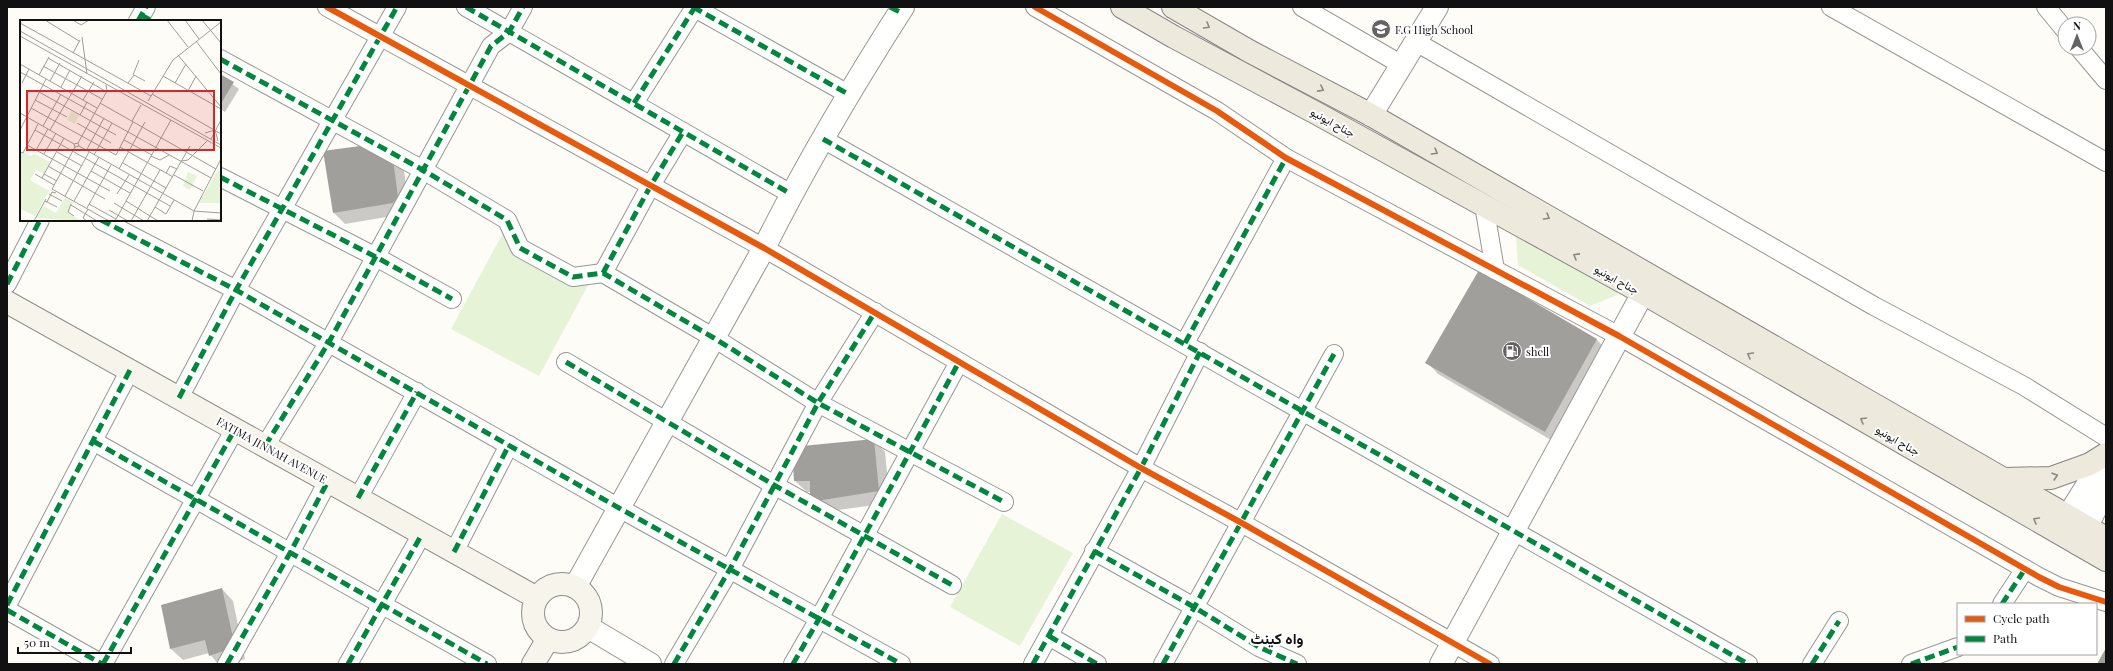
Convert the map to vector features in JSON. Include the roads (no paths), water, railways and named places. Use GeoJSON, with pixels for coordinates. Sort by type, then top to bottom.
{"type":"FeatureCollection","features":[{"type":"Feature","properties":{"kind":"main road","name":"جناح ایونیو"},"geometry":{"type":"LineString","coordinates":[[1122,7],[1174,37],[1484,205],[2072,530],[2106,538]]}},
{"type":"Feature","properties":{"kind":"main road","name":"جناح ایونیو"},"geometry":{"type":"LineString","coordinates":[[1173,7],[1249,51],[1371,115],[2002,479],[2072,530],[2106,560]]}},
{"type":"Feature","properties":{"kind":"main road","name":"FATIMA JINNAH AVENUE"},"geometry":{"type":"LineString","coordinates":[[7,302],[536,598]]}},
{"type":"Feature","properties":{"kind":"main road"},"geometry":{"type":"LineString","coordinates":[[2002,479],[2051,478],[2090,464],[2106,454]]}},
{"type":"Feature","properties":{"kind":"main road"},"geometry":{"type":"LineString","coordinates":[[561,583],[575,587],[582,591],[590,604],[591,620],[588,627],[582,634],[570,641],[556,642],[548,638],[535,625],[532,616],[536,598],[547,588],[561,583]]}},
{"type":"Feature","properties":{"kind":"main road"},"geometry":{"type":"LineString","coordinates":[[533,664],[548,638]]}},
{"type":"Feature","properties":{"kind":"street"},"geometry":{"type":"LineString","coordinates":[[327,7],[764,248],[1141,468],[1240,522],[1490,664]]}},
{"type":"Feature","properties":{"kind":"street"},"geometry":{"type":"LineString","coordinates":[[179,398],[236,290],[283,211],[397,7]]}},
{"type":"Feature","properties":{"kind":"street"},"geometry":{"type":"LineString","coordinates":[[466,7],[791,194]]}},
{"type":"Feature","properties":{"kind":"street"},"geometry":{"type":"LineString","coordinates":[[265,446],[329,342],[469,85],[492,46],[509,32],[523,7]]}},
{"type":"Feature","properties":{"kind":"street"},"geometry":{"type":"LineString","coordinates":[[634,103],[694,7],[848,94]]}},
{"type":"Feature","properties":{"kind":"street"},"geometry":{"type":"LineString","coordinates":[[1035,7],[1217,111],[1286,158],[1619,336],[2025,569],[2059,587],[2106,602]]}},
{"type":"Feature","properties":{"kind":"street"},"geometry":{"type":"LineString","coordinates":[[1302,7],[1402,65]]}},
{"type":"Feature","properties":{"kind":"street"},"geometry":{"type":"LineString","coordinates":[[1371,115],[1437,7]]}},
{"type":"Feature","properties":{"kind":"street"},"geometry":{"type":"LineString","coordinates":[[1831,7],[2106,162]]}},
{"type":"Feature","properties":{"kind":"street"},"geometry":{"type":"LineString","coordinates":[[2046,7],[2057,20]]}},
{"type":"Feature","properties":{"kind":"street"},"geometry":{"type":"LineString","coordinates":[[575,587],[764,248],[791,194],[898,9]]}},
{"type":"Feature","properties":{"kind":"street"},"geometry":{"type":"LineString","coordinates":[[1416,42],[1874,306],[2024,386],[2106,437]]}},
{"type":"Feature","properties":{"kind":"street"},"geometry":{"type":"LineString","coordinates":[[2086,56],[2106,80]]}},
{"type":"Feature","properties":{"kind":"street"},"geometry":{"type":"LineString","coordinates":[[221,60],[423,170],[507,220],[520,248],[573,277],[603,273],[714,338],[818,403],[1004,502]]}},
{"type":"Feature","properties":{"kind":"street"},"geometry":{"type":"LineString","coordinates":[[603,273],[651,185],[683,132]]}},
{"type":"Feature","properties":{"kind":"street"},"geometry":{"type":"LineString","coordinates":[[823,139],[1303,410],[1748,664]]}},
{"type":"Feature","properties":{"kind":"street"},"geometry":{"type":"LineString","coordinates":[[1033,664],[1141,468],[1193,348],[1286,158]]}},
{"type":"Feature","properties":{"kind":"street"},"geometry":{"type":"LineString","coordinates":[[221,178],[283,211],[376,257],[452,299]]}},
{"type":"Feature","properties":{"kind":"street"},"geometry":{"type":"LineString","coordinates":[[1484,205],[1495,270]]}},
{"type":"Feature","properties":{"kind":"street"},"geometry":{"type":"LineString","coordinates":[[7,284],[39,221]]}},
{"type":"Feature","properties":{"kind":"street"},"geometry":{"type":"LineString","coordinates":[[104,221],[236,290],[619,508],[902,664]]}},
{"type":"Feature","properties":{"kind":"street"},"geometry":{"type":"LineString","coordinates":[[1441,664],[1643,293]]}},
{"type":"Feature","properties":{"kind":"street"},"geometry":{"type":"LineString","coordinates":[[674,664],[730,569],[818,403],[874,312]]}},
{"type":"Feature","properties":{"kind":"street"},"geometry":{"type":"LineString","coordinates":[[1163,664],[1334,354]]}},
{"type":"Feature","properties":{"kind":"street"},"geometry":{"type":"LineString","coordinates":[[566,362],[774,485],[952,585]]}},
{"type":"Feature","properties":{"kind":"street"},"geometry":{"type":"LineString","coordinates":[[793,664],[959,362]]}},
{"type":"Feature","properties":{"kind":"street"},"geometry":{"type":"LineString","coordinates":[[7,605],[130,370]]}},
{"type":"Feature","properties":{"kind":"street"},"geometry":{"type":"LineString","coordinates":[[358,498],[417,392]]}},
{"type":"Feature","properties":{"kind":"street"},"geometry":{"type":"LineString","coordinates":[[7,610],[102,664],[235,429]]}},
{"type":"Feature","properties":{"kind":"street"},"geometry":{"type":"LineString","coordinates":[[93,441],[487,664]]}},
{"type":"Feature","properties":{"kind":"street"},"geometry":{"type":"LineString","coordinates":[[454,552],[509,445]]}},
{"type":"Feature","properties":{"kind":"street"},"geometry":{"type":"LineString","coordinates":[[2072,530],[2093,476],[2106,462]]}},
{"type":"Feature","properties":{"kind":"street"},"geometry":{"type":"LineString","coordinates":[[227,664],[290,553],[328,481]]}},
{"type":"Feature","properties":{"kind":"street"},"geometry":{"type":"LineString","coordinates":[[2072,530],[2106,488]]}},
{"type":"Feature","properties":{"kind":"street"},"geometry":{"type":"LineString","coordinates":[[348,664],[422,534]]}},
{"type":"Feature","properties":{"kind":"street"},"geometry":{"type":"LineString","coordinates":[[1094,551],[1194,607],[1259,647],[1297,664]]}},
{"type":"Feature","properties":{"kind":"street"},"geometry":{"type":"LineString","coordinates":[[2003,603],[2025,569]]}},
{"type":"Feature","properties":{"kind":"street"},"geometry":{"type":"LineString","coordinates":[[1812,664],[1839,621]]}},
{"type":"Feature","properties":{"kind":"street"},"geometry":{"type":"LineString","coordinates":[[588,627],[650,664]]}},
{"type":"Feature","properties":{"kind":"street"},"geometry":{"type":"LineString","coordinates":[[1049,636],[1098,664]]}},
{"type":"Feature","properties":{"kind":"street"},"geometry":{"type":"LineString","coordinates":[[1911,664],[1957,647]]}},
{"type":"Feature","properties":{"kind":"place","name":"F.G High School"},"geometry":{"type":"Point","coordinates":[1381,29]}},
{"type":"Feature","properties":{"kind":"place","name":"shell"},"geometry":{"type":"Point","coordinates":[1512,351]}},
{"type":"Feature","properties":{"kind":"district","name":"واہ کینٹ"},"geometry":{"type":"Point","coordinates":[1277,638]}}]}
